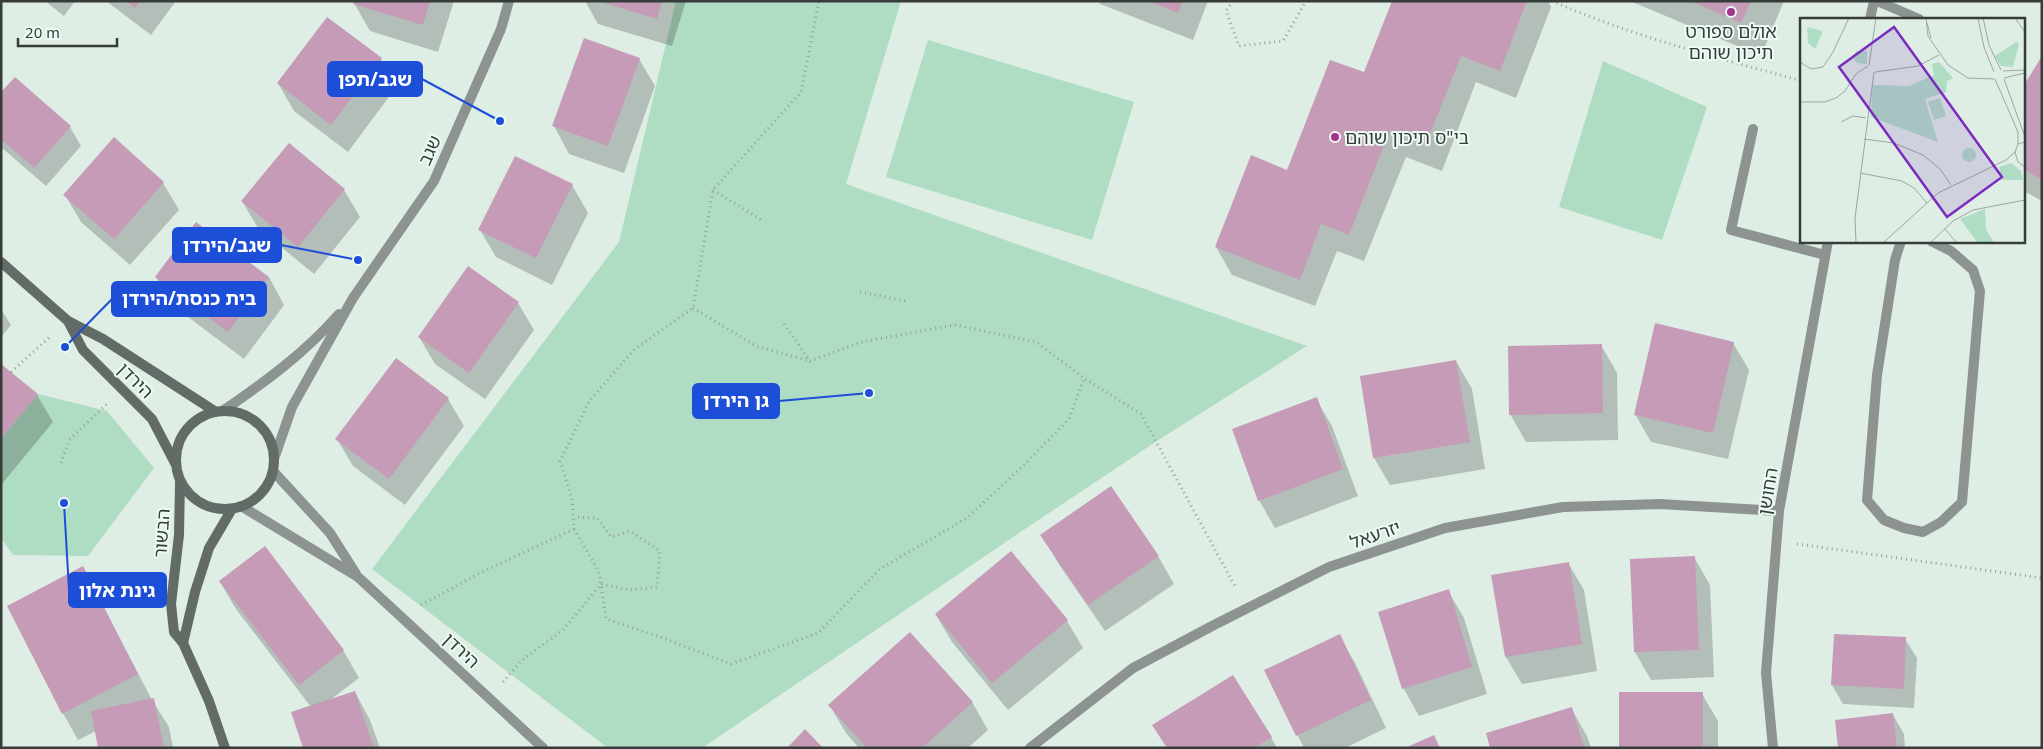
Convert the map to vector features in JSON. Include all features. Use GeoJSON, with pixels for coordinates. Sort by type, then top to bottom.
{"type":"FeatureCollection","features":[{"type":"Feature","properties":{"kind":"street","name":"שגב"},"geometry":{"type":"LineString","coordinates":[[275,456],[292,407],[353,298],[434,181],[501,29],[509,1]]}},
{"type":"Feature","properties":{"kind":"street"},"geometry":{"type":"LineString","coordinates":[[1870,18],[1876,1],[1917,18]]}},
{"type":"Feature","properties":{"kind":"street"},"geometry":{"type":"LineString","coordinates":[[1753,129],[1731,230],[1825,256]]}},
{"type":"Feature","properties":{"kind":"street","name":"החושן"},"geometry":{"type":"LineString","coordinates":[[1773,748],[1766,673],[1779,511],[1828,242]]}},
{"type":"Feature","properties":{"kind":"street"},"geometry":{"type":"LineString","coordinates":[[1901,242],[1894,260],[1877,375],[1867,500],[1884,520],[1904,528],[1923,532],[1941,522],[1962,502],[1980,291],[1972,270],[1951,251],[1933,242]]}},
{"type":"Feature","properties":{"kind":"street","name":"הירדן"},"geometry":{"type":"LineString","coordinates":[[1,262],[68,321],[103,338],[220,411]]}},
{"type":"Feature","properties":{"kind":"street","name":"שגב"},"geometry":{"type":"LineString","coordinates":[[220,411],[268,380],[328,326],[353,298]]}},
{"type":"Feature","properties":{"kind":"street","name":"הירדן"},"geometry":{"type":"LineString","coordinates":[[68,321],[83,350],[152,419],[176,466]]}},
{"type":"Feature","properties":{"kind":"street"},"geometry":{"type":"LineString","coordinates":[[220,411],[239,412],[252,418],[264,428],[271,441],[275,456],[273,471],[268,485],[259,497],[236,508],[217,509],[203,504],[190,495],[180,482],[176,466],[177,450],[183,435],[194,422],[208,414],[220,411]]}},
{"type":"Feature","properties":{"kind":"street","name":"הירדן"},"geometry":{"type":"LineString","coordinates":[[273,471],[330,533],[358,577]]}},
{"type":"Feature","properties":{"kind":"street","name":"הבשור"},"geometry":{"type":"LineString","coordinates":[[180,482],[179,535],[171,604],[174,632],[183,643],[209,701],[225,748]]}},
{"type":"Feature","properties":{"kind":"street","name":"יזרעאל"},"geometry":{"type":"LineString","coordinates":[[1030,748],[1133,668],[1329,567],[1445,528],[1563,507],[1660,504],[1779,511]]}},
{"type":"Feature","properties":{"kind":"street"},"geometry":{"type":"LineString","coordinates":[[183,643],[195,592],[209,548],[236,508]]}},
{"type":"Feature","properties":{"kind":"street","name":"הירדן"},"geometry":{"type":"LineString","coordinates":[[236,508],[358,577],[543,748]]}},
{"type":"Feature","properties":{"kind":"path"},"geometry":{"type":"LineString","coordinates":[[819,1],[802,92],[713,190],[693,308],[635,349],[590,400],[560,461],[572,499],[574,529],[599,572],[606,619],[731,664],[818,633],[880,569],[967,518],[1025,464],[1069,419],[1084,378]]}},
{"type":"Feature","properties":{"kind":"path"},"geometry":{"type":"LineString","coordinates":[[1233,1],[1226,11],[1239,46],[1283,41],[1306,1]]}},
{"type":"Feature","properties":{"kind":"path"},"geometry":{"type":"LineString","coordinates":[[1552,1],[1583,14],[1717,58],[1800,80]]}},
{"type":"Feature","properties":{"kind":"path"},"geometry":{"type":"LineString","coordinates":[[713,190],[763,222]]}},
{"type":"Feature","properties":{"kind":"path"},"geometry":{"type":"LineString","coordinates":[[860,292],[906,301]]}},
{"type":"Feature","properties":{"kind":"path"},"geometry":{"type":"LineString","coordinates":[[693,308],[756,346],[810,361],[860,342],[954,325],[1036,342],[1084,378],[1141,414],[1247,608]]}},
{"type":"Feature","properties":{"kind":"path"},"geometry":{"type":"LineString","coordinates":[[11,372],[68,321]]}},
{"type":"Feature","properties":{"kind":"path"},"geometry":{"type":"LineString","coordinates":[[784,324],[810,361]]}},
{"type":"Feature","properties":{"kind":"path"},"geometry":{"type":"LineString","coordinates":[[61,462],[69,440],[122,389]]}},
{"type":"Feature","properties":{"kind":"path"},"geometry":{"type":"LineString","coordinates":[[574,517],[598,518],[612,537],[630,531],[660,552],[657,587],[630,590],[601,584]]}},
{"type":"Feature","properties":{"kind":"path"},"geometry":{"type":"LineString","coordinates":[[399,615],[480,573],[574,529]]}},
{"type":"Feature","properties":{"kind":"path"},"geometry":{"type":"LineString","coordinates":[[1777,541],[2042,578]]}},
{"type":"Feature","properties":{"kind":"path"},"geometry":{"type":"LineString","coordinates":[[489,697],[522,660],[563,630],[601,584]]}},
{"type":"Feature","properties":{"kind":"green space"},"geometry":{"type":"Polygon","coordinates":[[[676,1],[901,1],[846,184],[1307,346],[1160,439],[702,748],[608,748],[372,569],[619,242],[676,1]]]}},
{"type":"Feature","properties":{"kind":"green space"},"geometry":{"type":"Polygon","coordinates":[[[928,40],[1134,102],[1092,240],[886,177],[928,40]]]}},
{"type":"Feature","properties":{"kind":"green space"},"geometry":{"type":"Polygon","coordinates":[[[1603,61],[1707,107],[1662,240],[1559,207],[1603,61]]]}},
{"type":"Feature","properties":{"kind":"green space"},"geometry":{"type":"Polygon","coordinates":[[[38,394],[107,411],[154,468],[88,556],[13,555],[1,538],[1,439],[38,394]]]}},
{"type":"Feature","properties":{"kind":"building"},"geometry":{"type":"Polygon","coordinates":[[[126,1],[140,1],[135,8],[126,1]]]}},
{"type":"Feature","properties":{"kind":"building"},"geometry":{"type":"Polygon","coordinates":[[[354,1],[430,1],[423,25],[353,4],[354,1]]]}},
{"type":"Feature","properties":{"kind":"building"},"geometry":{"type":"Polygon","coordinates":[[[598,1],[662,1],[657,19],[598,1]]]}},
{"type":"Feature","properties":{"kind":"building"},"geometry":{"type":"Polygon","coordinates":[[[1148,1],[1182,1],[1178,13],[1148,1]]]}},
{"type":"Feature","properties":{"kind":"building"},"geometry":{"type":"Polygon","coordinates":[[[1392,1],[1527,1],[1500,71],[1461,56],[1426,144],[1390,130],[1349,235],[1321,224],[1300,280],[1215,247],[1251,155],[1287,170],[1330,60],[1364,72],[1392,1]]]}},
{"type":"Feature","properties":{"kind":"building","name":"אולם ספורט תיכון שוהם"},"geometry":{"type":"Polygon","coordinates":[[[1690,1],[1751,1],[1741,23],[1690,1]]]}},
{"type":"Feature","properties":{"kind":"building"},"geometry":{"type":"Polygon","coordinates":[[[327,17],[382,58],[331,125],[277,83],[327,17]]]}},
{"type":"Feature","properties":{"kind":"building"},"geometry":{"type":"Polygon","coordinates":[[[584,38],[640,58],[608,146],[552,126],[584,38]]]}},
{"type":"Feature","properties":{"kind":"building"},"geometry":{"type":"Polygon","coordinates":[[[2042,56],[2042,180],[2026,170],[2026,82],[2042,56]]]}},
{"type":"Feature","properties":{"kind":"building"},"geometry":{"type":"Polygon","coordinates":[[[15,77],[71,126],[34,168],[1,139],[1,92],[15,77]]]}},
{"type":"Feature","properties":{"kind":"building"},"geometry":{"type":"Polygon","coordinates":[[[114,137],[164,182],[114,239],[63,195],[114,137]]]}},
{"type":"Feature","properties":{"kind":"building"},"geometry":{"type":"Polygon","coordinates":[[[289,143],[345,189],[298,247],[241,201],[289,143]]]}},
{"type":"Feature","properties":{"kind":"building"},"geometry":{"type":"Polygon","coordinates":[[[515,156],[573,184],[536,258],[478,230],[515,156]]]}},
{"type":"Feature","properties":{"kind":"building"},"geometry":{"type":"Polygon","coordinates":[[[196,222],[269,277],[228,332],[155,277],[196,222]]]}},
{"type":"Feature","properties":{"kind":"building"},"geometry":{"type":"Polygon","coordinates":[[[468,266],[519,302],[469,373],[418,337],[468,266]]]}},
{"type":"Feature","properties":{"kind":"building"},"geometry":{"type":"Polygon","coordinates":[[[1655,323],[1734,342],[1713,433],[1634,415],[1655,323]]]}},
{"type":"Feature","properties":{"kind":"building"},"geometry":{"type":"Polygon","coordinates":[[[1602,344],[1603,413],[1509,415],[1508,346],[1602,344]]]}},
{"type":"Feature","properties":{"kind":"building"},"geometry":{"type":"Polygon","coordinates":[[[396,358],[449,398],[389,479],[335,439],[396,358]]]}},
{"type":"Feature","properties":{"kind":"building"},"geometry":{"type":"Polygon","coordinates":[[[1456,360],[1470,442],[1373,458],[1360,376],[1456,360]]]}},
{"type":"Feature","properties":{"kind":"building"},"geometry":{"type":"Polygon","coordinates":[[[1,364],[38,394],[1,439],[1,364]]]}},
{"type":"Feature","properties":{"kind":"building"},"geometry":{"type":"Polygon","coordinates":[[[1317,397],[1343,469],[1258,501],[1232,429],[1317,397]]]}},
{"type":"Feature","properties":{"kind":"building"},"geometry":{"type":"Polygon","coordinates":[[[1111,486],[1159,556],[1088,605],[1040,535],[1111,486]]]}},
{"type":"Feature","properties":{"kind":"building"},"geometry":{"type":"Polygon","coordinates":[[[265,546],[344,650],[299,685],[219,581],[265,546]]]}},
{"type":"Feature","properties":{"kind":"building"},"geometry":{"type":"Polygon","coordinates":[[[1011,551],[1068,620],[992,683],[935,614],[1011,551]]]}},
{"type":"Feature","properties":{"kind":"building"},"geometry":{"type":"Polygon","coordinates":[[[1695,556],[1699,650],[1634,652],[1630,559],[1695,556]]]}},
{"type":"Feature","properties":{"kind":"building"},"geometry":{"type":"Polygon","coordinates":[[[1569,562],[1582,644],[1505,657],[1491,575],[1569,562]]]}},
{"type":"Feature","properties":{"kind":"building"},"geometry":{"type":"Polygon","coordinates":[[[83,566],[138,674],[62,714],[7,606],[83,566]]]}},
{"type":"Feature","properties":{"kind":"building"},"geometry":{"type":"Polygon","coordinates":[[[1449,589],[1472,667],[1402,689],[1378,612],[1449,589]]]}},
{"type":"Feature","properties":{"kind":"building"},"geometry":{"type":"Polygon","coordinates":[[[910,632],[973,702],[922,748],[867,748],[828,705],[910,632]]]}},
{"type":"Feature","properties":{"kind":"building"},"geometry":{"type":"Polygon","coordinates":[[[1340,634],[1371,700],[1296,736],[1264,670],[1340,634]]]}},
{"type":"Feature","properties":{"kind":"building"},"geometry":{"type":"Polygon","coordinates":[[[1834,634],[1906,637],[1904,689],[1831,685],[1834,634]]]}},
{"type":"Feature","properties":{"kind":"building"},"geometry":{"type":"Polygon","coordinates":[[[1233,675],[1272,737],[1254,748],[1167,748],[1152,725],[1233,675]]]}},
{"type":"Feature","properties":{"kind":"building"},"geometry":{"type":"Polygon","coordinates":[[[355,691],[374,748],[303,748],[291,712],[355,691]]]}},
{"type":"Feature","properties":{"kind":"building"},"geometry":{"type":"Polygon","coordinates":[[[1619,692],[1703,692],[1703,748],[1619,748],[1619,692]]]}},
{"type":"Feature","properties":{"kind":"building"},"geometry":{"type":"Polygon","coordinates":[[[154,698],[164,748],[98,748],[91,711],[154,698]]]}},
{"type":"Feature","properties":{"kind":"building"},"geometry":{"type":"Polygon","coordinates":[[[1572,707],[1584,748],[1490,748],[1486,733],[1572,707]]]}},
{"type":"Feature","properties":{"kind":"building"},"geometry":{"type":"Polygon","coordinates":[[[1893,713],[1897,748],[1838,748],[1835,720],[1893,713]]]}},
{"type":"Feature","properties":{"kind":"building"},"geometry":{"type":"Polygon","coordinates":[[[805,729],[823,748],[787,748],[805,729]]]}},
{"type":"Feature","properties":{"kind":"building"},"geometry":{"type":"Polygon","coordinates":[[[1434,735],[1440,748],[1405,748],[1434,735]]]}},
{"type":"Feature","properties":{"kind":"place","name":"אולם ספורט תיכון שוהם"},"geometry":{"type":"Point","coordinates":[1731,12]}},
{"type":"Feature","properties":{"kind":"place","name":"שגב/תפן"},"geometry":{"type":"Point","coordinates":[500,121]}},
{"type":"Feature","properties":{"kind":"place","name":"בי\"ס תיכון שוהם"},"geometry":{"type":"Point","coordinates":[1335,137]}},
{"type":"Feature","properties":{"kind":"place","name":"שגב/הירדן"},"geometry":{"type":"Point","coordinates":[358,260]}},
{"type":"Feature","properties":{"kind":"place","name":"בית כנסת/הירדן"},"geometry":{"type":"Point","coordinates":[65,347]}},
{"type":"Feature","properties":{"kind":"place","name":"גן הירדן"},"geometry":{"type":"Point","coordinates":[869,393]}},
{"type":"Feature","properties":{"kind":"place","name":"גינת אלון"},"geometry":{"type":"Point","coordinates":[64,503]}}]}
